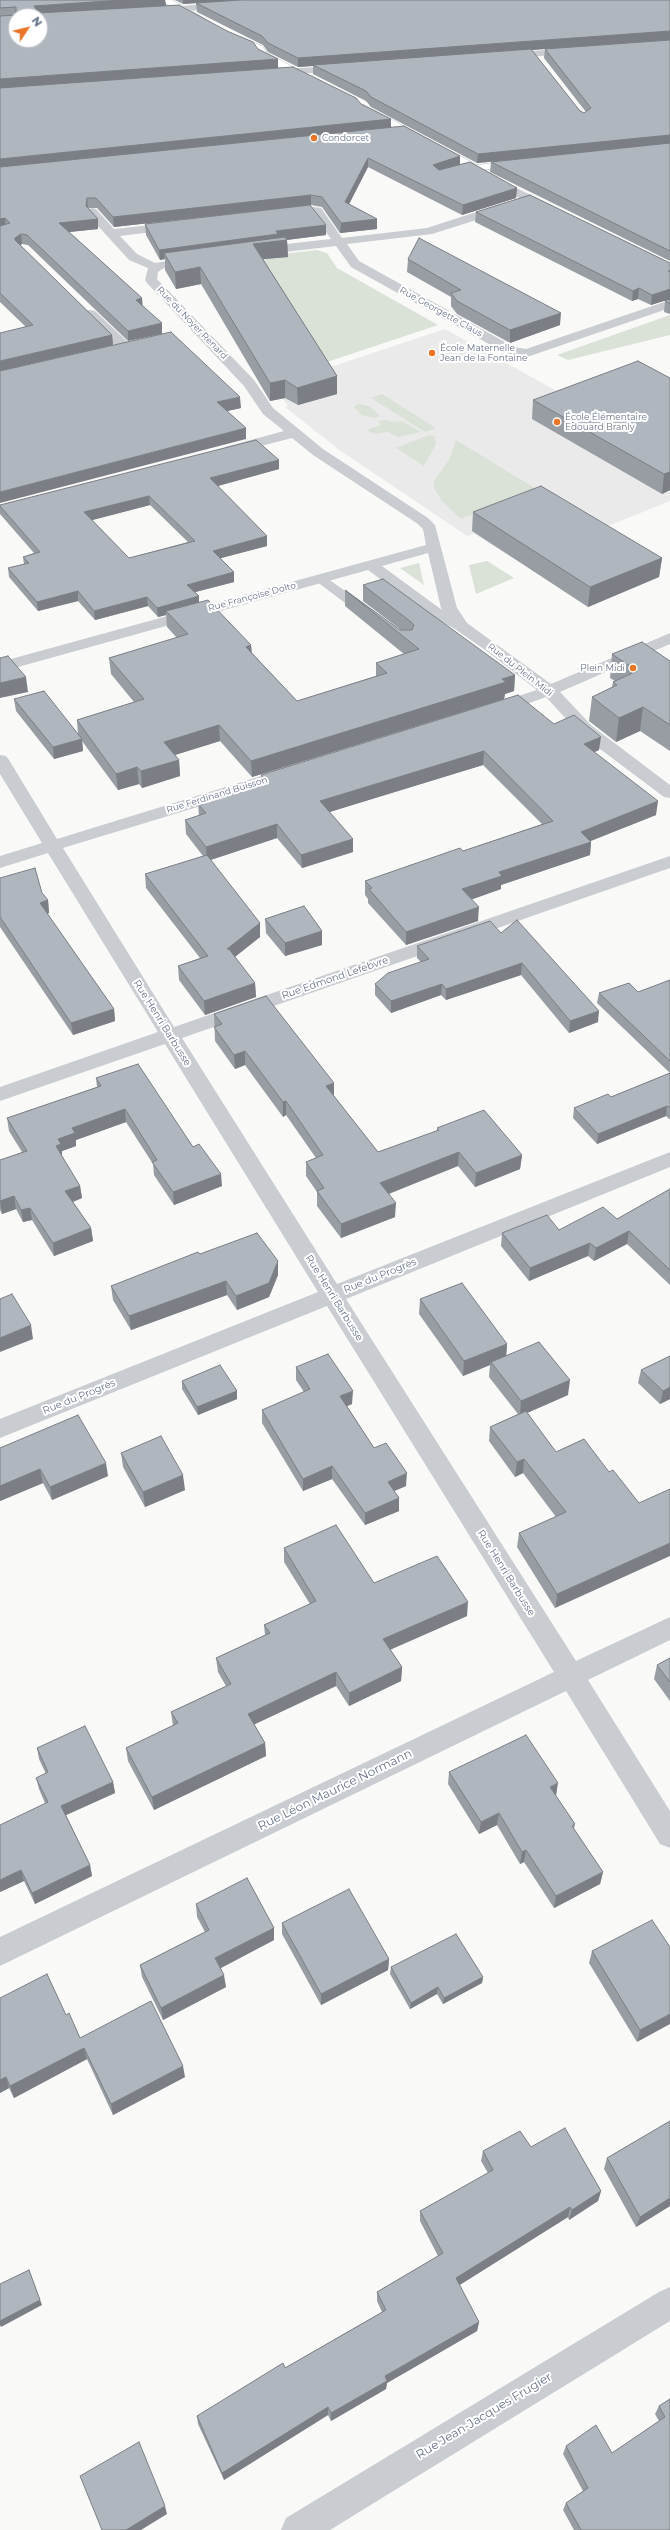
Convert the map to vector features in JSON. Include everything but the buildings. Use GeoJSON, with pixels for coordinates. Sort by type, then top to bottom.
{"type":"FeatureCollection","features":[{"type":"Feature","properties":{"kind":"street"},"geometry":{"type":"LineString","coordinates":[[166,0],[215,28],[245,42],[269,58],[322,85]]}},
{"type":"Feature","properties":{"kind":"street"},"geometry":{"type":"LineString","coordinates":[[159,10],[208,7]]}},
{"type":"Feature","properties":{"kind":"street"},"geometry":{"type":"LineString","coordinates":[[496,56],[587,50]]}},
{"type":"Feature","properties":{"kind":"street"},"geometry":{"type":"LineString","coordinates":[[534,54],[543,65]]}},
{"type":"Feature","properties":{"kind":"street"},"geometry":{"type":"LineString","coordinates":[[258,74],[357,67]]}},
{"type":"Feature","properties":{"kind":"street"},"geometry":{"type":"LineString","coordinates":[[357,102],[366,110],[405,132],[562,215]]}},
{"type":"Feature","properties":{"kind":"street"},"geometry":{"type":"LineString","coordinates":[[383,134],[405,132]]}},
{"type":"Feature","properties":{"kind":"street"},"geometry":{"type":"LineString","coordinates":[[473,168],[532,162]]}},
{"type":"Feature","properties":{"kind":"street"},"geometry":{"type":"LineString","coordinates":[[250,252],[428,230],[530,199]]}},
{"type":"Feature","properties":{"kind":"street","name":"Rue Georgette Claus"},"geometry":{"type":"LineString","coordinates":[[275,213],[315,210],[337,242],[355,264],[499,345],[518,352],[527,353],[670,304]]}},
{"type":"Feature","properties":{"kind":"street"},"geometry":{"type":"LineString","coordinates":[[92,212],[133,257],[155,267],[168,262],[204,258]]}},
{"type":"Feature","properties":{"kind":"street"},"geometry":{"type":"LineString","coordinates":[[111,233],[188,224]]}},
{"type":"Feature","properties":{"kind":"street","name":"Rue du Noyer Renard"},"geometry":{"type":"LineString","coordinates":[[155,267],[150,274],[151,280],[190,323],[200,330],[249,383],[268,410],[331,462],[423,521],[430,528],[435,547]]}},
{"type":"Feature","properties":{"kind":"street"},"geometry":{"type":"LineString","coordinates":[[78,302],[126,348]]}},
{"type":"Feature","properties":{"kind":"street"},"geometry":{"type":"LineString","coordinates":[[184,334],[200,330]]}},
{"type":"Feature","properties":{"kind":"street"},"geometry":{"type":"LineString","coordinates":[[111,351],[140,344]]}},
{"type":"Feature","properties":{"kind":"street"},"geometry":{"type":"LineString","coordinates":[[214,454],[295,433]]}},
{"type":"Feature","properties":{"kind":"street","name":"Rue Françoise Dolto"},"geometry":{"type":"LineString","coordinates":[[0,667],[435,547]]}},
{"type":"Feature","properties":{"kind":"street","name":"Rue du Plein Midi"},"geometry":{"type":"LineString","coordinates":[[435,547],[449,608],[461,626]]}},
{"type":"Feature","properties":{"kind":"street","name":"Rue du Plein Midi"},"geometry":{"type":"LineString","coordinates":[[370,565],[435,612],[461,626],[548,692],[586,730],[670,792]]}},
{"type":"Feature","properties":{"kind":"street"},"geometry":{"type":"LineString","coordinates":[[484,713],[548,692],[670,638]]}},
{"type":"Feature","properties":{"kind":"street","name":"Rue Henri Barbusse"},"geometry":{"type":"LineString","coordinates":[[0,760],[332,1295],[670,1835]]}},
{"type":"Feature","properties":{"kind":"street","name":"Rue Ferdinand Buisson"},"geometry":{"type":"LineString","coordinates":[[0,862],[303,769]]}},
{"type":"Feature","properties":{"kind":"street","name":"Rue Edmond Lefebvre"},"geometry":{"type":"LineString","coordinates":[[0,1094],[670,862]]}},
{"type":"Feature","properties":{"kind":"street","name":"Rue du Progrès"},"geometry":{"type":"LineString","coordinates":[[0,1429],[670,1159]]}},
{"type":"Feature","properties":{"kind":"street","name":"Rue Léon Maurice Normann"},"geometry":{"type":"LineString","coordinates":[[0,1952],[670,1628]]}},
{"type":"Feature","properties":{"kind":"street","name":"Rue Jean-Jacques Frugier"},"geometry":{"type":"LineString","coordinates":[[298,2530],[670,2303]]}},
{"type":"Feature","properties":{"kind":"lane"},"geometry":{"type":"LineString","coordinates":[[458,170],[473,168]]}},
{"type":"Feature","properties":{"kind":"lane"},"geometry":{"type":"LineString","coordinates":[[321,578],[375,619]]}},
{"type":"Feature","properties":{"kind":"shaded area"},"geometry":{"type":"Polygon","coordinates":[[[316,250],[327,253],[337,268],[438,325],[327,362],[259,257],[316,250]]]}},
{"type":"Feature","properties":{"kind":"shaded area"},"geometry":{"type":"Polygon","coordinates":[[[670,315],[670,335],[568,360],[557,355],[670,315]]]}},
{"type":"Feature","properties":{"kind":"shaded area"},"geometry":{"type":"Polygon","coordinates":[[[445,329],[670,454],[670,501],[519,562],[474,534],[467,536],[338,449],[285,407],[288,406],[270,382],[294,379],[445,329]]]}},
{"type":"Feature","properties":{"kind":"shaded area"},"geometry":{"type":"Polygon","coordinates":[[[382,394],[436,428],[425,432],[371,398],[382,394]]]}},
{"type":"Feature","properties":{"kind":"shaded area"},"geometry":{"type":"Polygon","coordinates":[[[358,404],[369,406],[380,416],[374,418],[362,415],[354,407],[358,404]]]}},
{"type":"Feature","properties":{"kind":"shaded area"},"geometry":{"type":"Polygon","coordinates":[[[385,420],[392,422],[402,421],[421,432],[398,437],[388,432],[375,434],[368,431],[369,429],[381,425],[378,421],[385,420]]]}},
{"type":"Feature","properties":{"kind":"shaded area"},"geometry":{"type":"Polygon","coordinates":[[[429,435],[435,436],[436,444],[424,466],[396,448],[429,435]]]}},
{"type":"Feature","properties":{"kind":"shaded area"},"geometry":{"type":"Polygon","coordinates":[[[456,440],[538,490],[461,519],[442,501],[434,488],[434,481],[449,460],[456,440]]]}},
{"type":"Feature","properties":{"kind":"shaded area"},"geometry":{"type":"Polygon","coordinates":[[[487,561],[514,578],[476,594],[469,565],[487,561]]]}},
{"type":"Feature","properties":{"kind":"shaded area"},"geometry":{"type":"Polygon","coordinates":[[[419,563],[424,585],[400,568],[419,563]]]}},
{"type":"Feature","properties":{"kind":"place","name":"Condorcet"},"geometry":{"type":"Point","coordinates":[314,138]}},
{"type":"Feature","properties":{"kind":"place","name":"École Maternelle Jean de la Fontaine"},"geometry":{"type":"Point","coordinates":[432,353]}},
{"type":"Feature","properties":{"kind":"place","name":"École Élémentaire Edouard Branly"},"geometry":{"type":"Point","coordinates":[557,422]}},
{"type":"Feature","properties":{"kind":"place","name":"Plein Midi"},"geometry":{"type":"Point","coordinates":[633,668]}}]}
